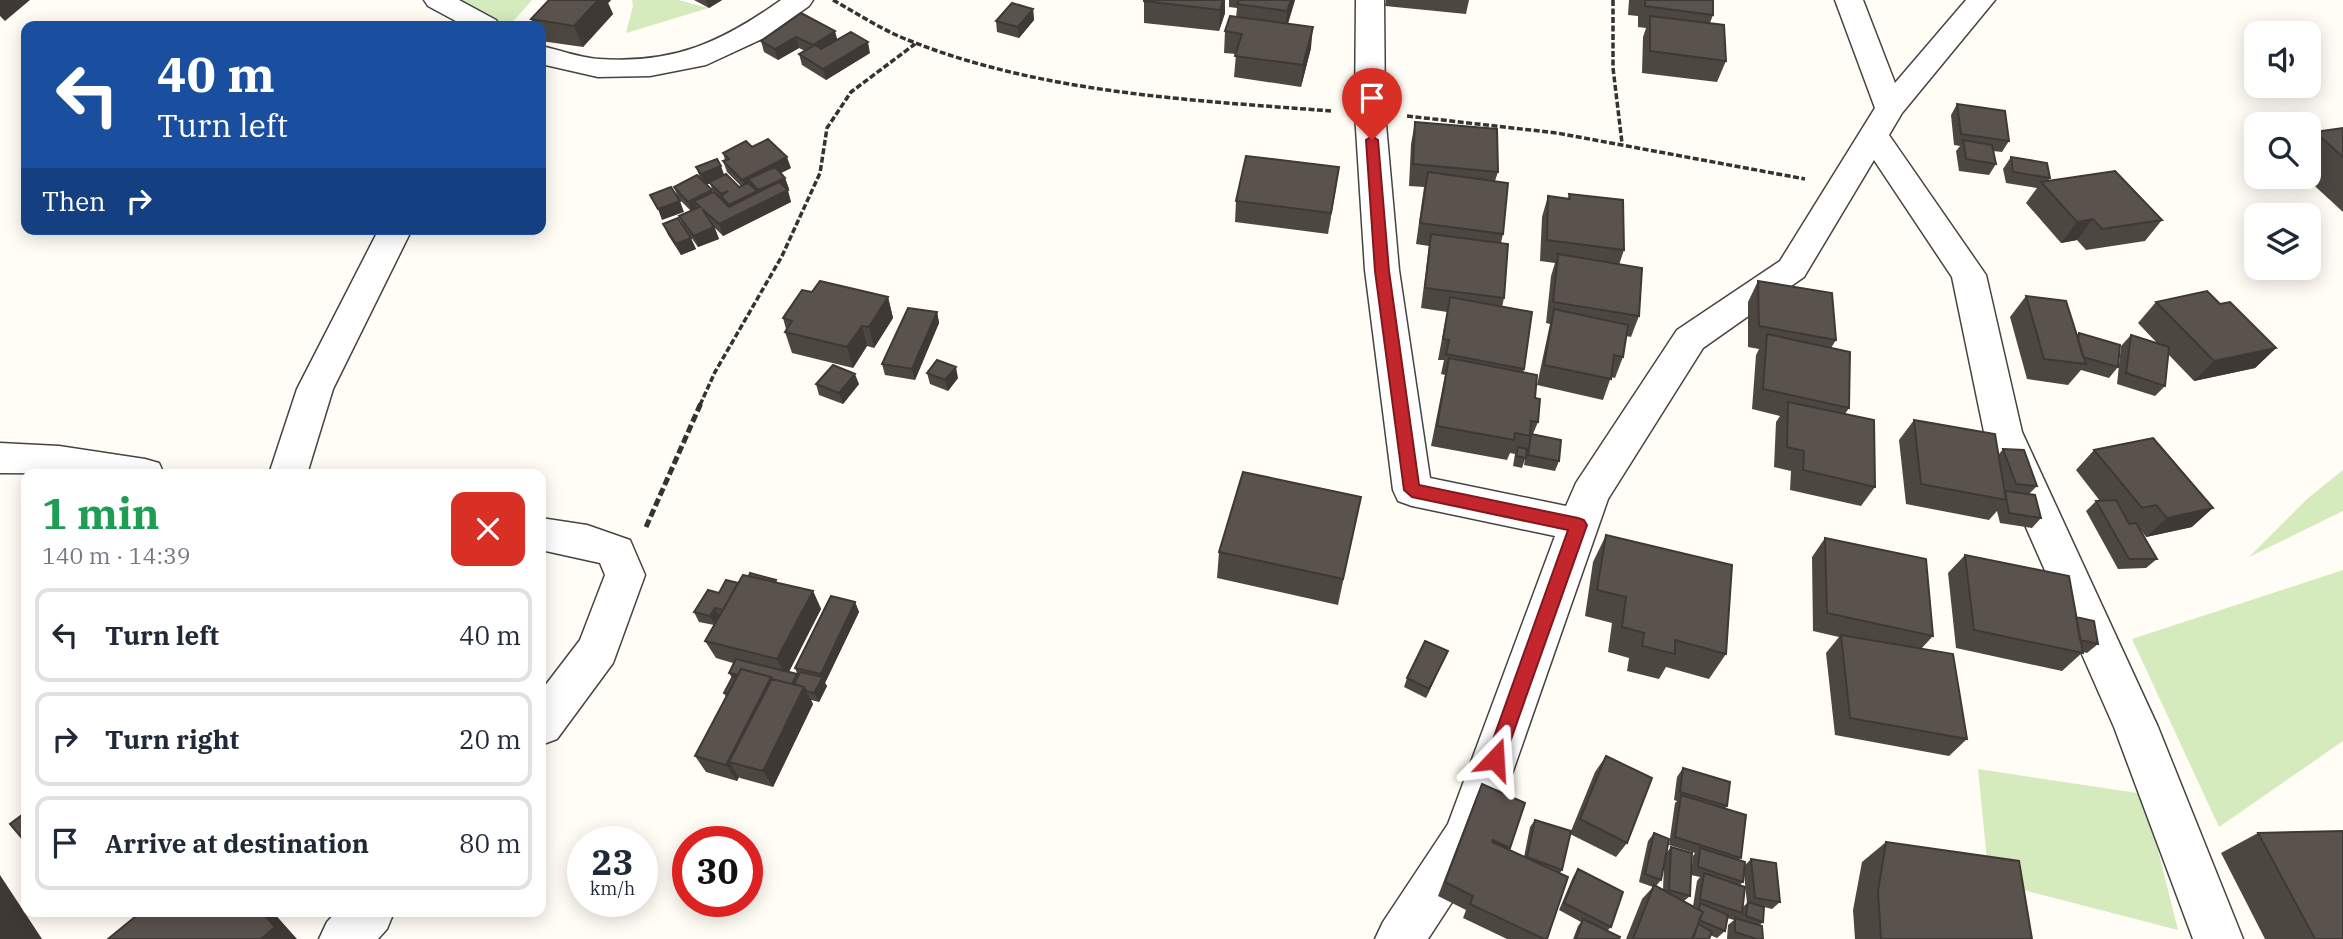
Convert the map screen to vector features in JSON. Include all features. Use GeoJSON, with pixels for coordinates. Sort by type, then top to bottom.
{"type":"FeatureCollection","features":[{"type":"Feature","properties":{"kind":"street"},"geometry":{"type":"LineString","coordinates":[[438,0],[477,21]]}},
{"type":"Feature","properties":{"kind":"street"},"geometry":{"type":"LineString","coordinates":[[546,56],[597,68],[650,67],[706,57],[754,32],[799,0]]}},
{"type":"Feature","properties":{"kind":"street"},"geometry":{"type":"LineString","coordinates":[[1370,0],[1370,113],[1382,271],[1412,490],[1578,525]]}},
{"type":"Feature","properties":{"kind":"street"},"geometry":{"type":"LineString","coordinates":[[1849,0],[1882,122],[1969,275],[2003,432],[2136,727],[2218,939]]}},
{"type":"Feature","properties":{"kind":"street"},"geometry":{"type":"LineString","coordinates":[[1400,939],[1467,836],[1590,494],[1690,339],[1792,269],[1882,122],[1981,0]]}},
{"type":"Feature","properties":{"kind":"street"},"geometry":{"type":"LineString","coordinates":[[290,469],[316,389],[393,235]]}},
{"type":"Feature","properties":{"kind":"street"},"geometry":{"type":"LineString","coordinates":[[0,458],[60,461],[112,469]]}},
{"type":"Feature","properties":{"kind":"street"},"geometry":{"type":"LineString","coordinates":[[546,535],[587,542],[616,552],[625,575],[598,650],[546,718]]}},
{"type":"Feature","properties":{"kind":"street"},"geometry":{"type":"LineString","coordinates":[[344,939],[365,917]]}},
{"type":"Feature","properties":{"kind":"path"},"geometry":{"type":"LineString","coordinates":[[1613,0],[1613,68],[1622,143]]}},
{"type":"Feature","properties":{"kind":"path"},"geometry":{"type":"LineString","coordinates":[[625,575],[715,372],[782,256],[820,173],[827,128],[851,92],[915,44]]}},
{"type":"Feature","properties":{"kind":"green space"},"geometry":{"type":"Polygon","coordinates":[[[456,0],[532,0],[513,21],[484,21],[456,0]]]}},
{"type":"Feature","properties":{"kind":"green space"},"geometry":{"type":"Polygon","coordinates":[[[632,0],[678,0],[709,8],[626,33],[632,0]]]}},
{"type":"Feature","properties":{"kind":"green space"},"geometry":{"type":"Polygon","coordinates":[[[2343,470],[2343,511],[2249,557],[2308,498],[2343,470]]]}},
{"type":"Feature","properties":{"kind":"green space"},"geometry":{"type":"Polygon","coordinates":[[[2343,570],[2343,741],[2219,827],[2132,639],[2343,570]]]}},
{"type":"Feature","properties":{"kind":"green space"},"geometry":{"type":"Polygon","coordinates":[[[1978,769],[2144,794],[2178,930],[1989,881],[1978,769]]]}},
{"type":"Feature","properties":{"kind":"building"},"geometry":{"type":"Polygon","coordinates":[[[549,0],[598,0],[574,26],[531,19],[549,0]]]}},
{"type":"Feature","properties":{"kind":"building"},"geometry":{"type":"Polygon","coordinates":[[[1144,0],[1223,0],[1220,10],[1144,0]]]}},
{"type":"Feature","properties":{"kind":"building"},"geometry":{"type":"Polygon","coordinates":[[[1239,0],[1291,0],[1287,11],[1237,4],[1239,0]]]}},
{"type":"Feature","properties":{"kind":"building"},"geometry":{"type":"Polygon","coordinates":[[[1645,0],[1713,0],[1713,15],[1645,6],[1645,0]]]}},
{"type":"Feature","properties":{"kind":"building"},"geometry":{"type":"Polygon","coordinates":[[[1012,3],[1033,9],[1018,27],[996,21],[1012,3]]]}},
{"type":"Feature","properties":{"kind":"building"},"geometry":{"type":"Polygon","coordinates":[[[801,13],[835,31],[813,45],[796,37],[775,49],[761,41],[801,13]]]}},
{"type":"Feature","properties":{"kind":"building"},"geometry":{"type":"Polygon","coordinates":[[[1230,16],[1313,27],[1303,65],[1235,56],[1242,34],[1225,31],[1230,16]]]}},
{"type":"Feature","properties":{"kind":"building"},"geometry":{"type":"Polygon","coordinates":[[[1650,16],[1724,25],[1726,61],[1650,51],[1650,16]]]}},
{"type":"Feature","properties":{"kind":"building"},"geometry":{"type":"Polygon","coordinates":[[[851,32],[868,42],[823,69],[799,54],[815,45],[821,49],[851,32]]]}},
{"type":"Feature","properties":{"kind":"building"},"geometry":{"type":"Polygon","coordinates":[[[1957,104],[2005,111],[2009,141],[1961,134],[1957,104]]]}},
{"type":"Feature","properties":{"kind":"building"},"geometry":{"type":"Polygon","coordinates":[[[1415,122],[1497,129],[1498,172],[1413,164],[1415,122]]]}},
{"type":"Feature","properties":{"kind":"building"},"geometry":{"type":"Polygon","coordinates":[[[2343,128],[2343,157],[2321,137],[2321,131],[2343,128]]]}},
{"type":"Feature","properties":{"kind":"building"},"geometry":{"type":"Polygon","coordinates":[[[768,139],[787,157],[742,180],[723,161],[729,159],[723,153],[746,141],[752,147],[768,139]]]}},
{"type":"Feature","properties":{"kind":"building"},"geometry":{"type":"Polygon","coordinates":[[[1963,140],[1992,145],[1996,164],[1966,159],[1963,140]]]}},
{"type":"Feature","properties":{"kind":"building"},"geometry":{"type":"Polygon","coordinates":[[[1246,156],[1339,167],[1331,213],[1236,201],[1246,156]]]}},
{"type":"Feature","properties":{"kind":"building"},"geometry":{"type":"Polygon","coordinates":[[[2011,157],[2047,163],[2050,178],[2013,172],[2011,157]]]}},
{"type":"Feature","properties":{"kind":"building"},"geometry":{"type":"Polygon","coordinates":[[[717,159],[721,166],[701,174],[696,167],[717,159]]]}},
{"type":"Feature","properties":{"kind":"building"},"geometry":{"type":"Polygon","coordinates":[[[775,167],[785,178],[758,190],[748,179],[775,167]]]}},
{"type":"Feature","properties":{"kind":"building"},"geometry":{"type":"Polygon","coordinates":[[[2115,171],[2162,220],[2102,229],[2093,219],[2077,222],[2041,182],[2115,171]]]}},
{"type":"Feature","properties":{"kind":"building"},"geometry":{"type":"Polygon","coordinates":[[[1428,172],[1508,183],[1503,234],[1420,223],[1428,172]]]}},
{"type":"Feature","properties":{"kind":"building"},"geometry":{"type":"Polygon","coordinates":[[[726,174],[739,187],[748,183],[757,191],[729,205],[721,196],[728,191],[721,194],[709,182],[726,174]]]}},
{"type":"Feature","properties":{"kind":"building"},"geometry":{"type":"Polygon","coordinates":[[[697,175],[712,190],[688,202],[674,187],[697,175]]]}},
{"type":"Feature","properties":{"kind":"building"},"geometry":{"type":"Polygon","coordinates":[[[779,182],[788,190],[719,224],[702,209],[714,227],[694,236],[679,216],[700,207],[694,201],[714,192],[729,207],[779,182]]]}},
{"type":"Feature","properties":{"kind":"building"},"geometry":{"type":"Polygon","coordinates":[[[671,187],[680,201],[658,209],[650,195],[671,187]]]}},
{"type":"Feature","properties":{"kind":"building"},"geometry":{"type":"Polygon","coordinates":[[[1569,194],[1623,200],[1624,250],[1547,240],[1548,196],[1570,199],[1569,194]]]}},
{"type":"Feature","properties":{"kind":"building"},"geometry":{"type":"Polygon","coordinates":[[[678,218],[691,238],[676,244],[663,224],[678,218]]]}},
{"type":"Feature","properties":{"kind":"building"},"geometry":{"type":"Polygon","coordinates":[[[1431,234],[1508,244],[1504,298],[1425,288],[1431,234]]]}},
{"type":"Feature","properties":{"kind":"building"},"geometry":{"type":"Polygon","coordinates":[[[1558,254],[1642,268],[1639,316],[1553,302],[1558,254]]]}},
{"type":"Feature","properties":{"kind":"building"},"geometry":{"type":"Polygon","coordinates":[[[820,281],[888,297],[869,327],[862,326],[847,347],[785,332],[792,321],[783,318],[802,290],[812,292],[820,281]]]}},
{"type":"Feature","properties":{"kind":"building"},"geometry":{"type":"Polygon","coordinates":[[[1758,281],[1832,293],[1836,340],[1759,326],[1758,281]]]}},
{"type":"Feature","properties":{"kind":"building"},"geometry":{"type":"Polygon","coordinates":[[[2207,291],[2220,304],[2230,302],[2276,348],[2214,361],[2156,302],[2207,291]]]}},
{"type":"Feature","properties":{"kind":"building"},"geometry":{"type":"Polygon","coordinates":[[[2026,296],[2066,301],[2086,364],[2044,359],[2026,296]]]}},
{"type":"Feature","properties":{"kind":"building"},"geometry":{"type":"Polygon","coordinates":[[[1450,297],[1532,312],[1524,369],[1446,354],[1449,340],[1443,339],[1450,297]]]}},
{"type":"Feature","properties":{"kind":"building"},"geometry":{"type":"Polygon","coordinates":[[[908,308],[937,312],[912,369],[882,364],[908,308]]]}},
{"type":"Feature","properties":{"kind":"building"},"geometry":{"type":"Polygon","coordinates":[[[1554,309],[1628,325],[1623,357],[1614,355],[1611,379],[1544,365],[1554,309]]]}},
{"type":"Feature","properties":{"kind":"building"},"geometry":{"type":"Polygon","coordinates":[[[2079,333],[2120,345],[2118,367],[2083,357],[2078,340],[2079,333]]]}},
{"type":"Feature","properties":{"kind":"building"},"geometry":{"type":"Polygon","coordinates":[[[1767,334],[1850,352],[1849,408],[1763,389],[1767,334]]]}},
{"type":"Feature","properties":{"kind":"building"},"geometry":{"type":"Polygon","coordinates":[[[2131,335],[2169,347],[2165,386],[2126,373],[2131,335]]]}},
{"type":"Feature","properties":{"kind":"building"},"geometry":{"type":"Polygon","coordinates":[[[1449,358],[1537,375],[1535,398],[1540,399],[1538,422],[1531,421],[1530,436],[1515,433],[1514,440],[1437,426],[1449,358]]]}},
{"type":"Feature","properties":{"kind":"building"},"geometry":{"type":"Polygon","coordinates":[[[937,360],[956,367],[945,380],[927,373],[937,360]]]}},
{"type":"Feature","properties":{"kind":"building"},"geometry":{"type":"Polygon","coordinates":[[[833,365],[855,374],[839,393],[816,384],[833,365]]]}},
{"type":"Feature","properties":{"kind":"building"},"geometry":{"type":"Polygon","coordinates":[[[1788,402],[1874,420],[1875,487],[1803,470],[1804,451],[1787,447],[1788,402]]]}},
{"type":"Feature","properties":{"kind":"building"},"geometry":{"type":"Polygon","coordinates":[[[1914,420],[1995,434],[2006,500],[1921,484],[1914,420]]]}},
{"type":"Feature","properties":{"kind":"building"},"geometry":{"type":"Polygon","coordinates":[[[1531,434],[1561,440],[1559,461],[1528,455],[1531,434]]]}},
{"type":"Feature","properties":{"kind":"building"},"geometry":{"type":"Polygon","coordinates":[[[2153,438],[2213,508],[2167,518],[2156,505],[2142,508],[2094,450],[2153,438]]]}},
{"type":"Feature","properties":{"kind":"building"},"geometry":{"type":"Polygon","coordinates":[[[1518,447],[1527,449],[1526,458],[1516,456],[1518,447]]]}},
{"type":"Feature","properties":{"kind":"building"},"geometry":{"type":"Polygon","coordinates":[[[2003,449],[2024,450],[2037,486],[2016,484],[2003,449]]]}},
{"type":"Feature","properties":{"kind":"building"},"geometry":{"type":"Polygon","coordinates":[[[1243,472],[1361,497],[1343,579],[1219,552],[1243,472]]]}},
{"type":"Feature","properties":{"kind":"building"},"geometry":{"type":"Polygon","coordinates":[[[2005,491],[2035,495],[2041,518],[2009,513],[2005,491]]]}},
{"type":"Feature","properties":{"kind":"building"},"geometry":{"type":"Polygon","coordinates":[[[2116,500],[2129,524],[2136,523],[2157,559],[2129,559],[2096,501],[2116,500]]]}},
{"type":"Feature","properties":{"kind":"building"},"geometry":{"type":"Polygon","coordinates":[[[1606,535],[1732,565],[1726,654],[1675,640],[1675,654],[1642,646],[1644,633],[1622,627],[1626,597],[1597,590],[1606,535]]]}},
{"type":"Feature","properties":{"kind":"building"},"geometry":{"type":"Polygon","coordinates":[[[1825,538],[1926,559],[1933,636],[1827,613],[1825,538]]]}},
{"type":"Feature","properties":{"kind":"building"},"geometry":{"type":"Polygon","coordinates":[[[1965,555],[2069,576],[2083,653],[1974,630],[1965,555]]]}},
{"type":"Feature","properties":{"kind":"building"},"geometry":{"type":"Polygon","coordinates":[[[750,573],[776,580],[775,582],[749,576],[750,573]]]}},
{"type":"Feature","properties":{"kind":"building"},"geometry":{"type":"Polygon","coordinates":[[[743,575],[813,591],[777,659],[705,641],[743,575]]]}},
{"type":"Feature","properties":{"kind":"building"},"geometry":{"type":"Polygon","coordinates":[[[726,580],[738,583],[723,610],[715,608],[710,616],[694,612],[708,590],[719,593],[726,580]]]}},
{"type":"Feature","properties":{"kind":"building"},"geometry":{"type":"Polygon","coordinates":[[[831,596],[855,602],[821,674],[795,668],[831,596]]]}},
{"type":"Feature","properties":{"kind":"building"},"geometry":{"type":"Polygon","coordinates":[[[2076,617],[2094,621],[2098,644],[2080,640],[2076,617]]]}},
{"type":"Feature","properties":{"kind":"building"},"geometry":{"type":"Polygon","coordinates":[[[1841,635],[1953,654],[1967,739],[1850,718],[1841,635]]]}},
{"type":"Feature","properties":{"kind":"building"},"geometry":{"type":"Polygon","coordinates":[[[1425,641],[1448,651],[1429,689],[1407,678],[1425,641]]]}},
{"type":"Feature","properties":{"kind":"building"},"geometry":{"type":"Polygon","coordinates":[[[736,659],[797,674],[792,684],[741,669],[738,675],[729,673],[736,659]]]}},
{"type":"Feature","properties":{"kind":"building"},"geometry":{"type":"Polygon","coordinates":[[[741,669],[771,677],[726,765],[695,756],[741,669]]]}},
{"type":"Feature","properties":{"kind":"building"},"geometry":{"type":"Polygon","coordinates":[[[800,672],[823,677],[814,693],[794,684],[800,672]]]}},
{"type":"Feature","properties":{"kind":"building"},"geometry":{"type":"Polygon","coordinates":[[[733,676],[736,677],[727,694],[724,693],[733,676]]]}},
{"type":"Feature","properties":{"kind":"building"},"geometry":{"type":"Polygon","coordinates":[[[772,679],[804,687],[763,771],[729,762],[772,679]]]}},
{"type":"Feature","properties":{"kind":"building"},"geometry":{"type":"Polygon","coordinates":[[[1606,756],[1652,778],[1627,843],[1580,819],[1606,756]]]}},
{"type":"Feature","properties":{"kind":"building"},"geometry":{"type":"Polygon","coordinates":[[[1683,768],[1730,782],[1727,806],[1680,792],[1683,768]]]}},
{"type":"Feature","properties":{"kind":"building"},"geometry":{"type":"Polygon","coordinates":[[[1482,784],[1525,803],[1510,848],[1493,840],[1492,842],[1568,877],[1547,939],[1470,904],[1473,896],[1445,882],[1482,784]]]}},
{"type":"Feature","properties":{"kind":"building"},"geometry":{"type":"Polygon","coordinates":[[[1681,795],[1746,815],[1741,858],[1675,837],[1681,795]]]}},
{"type":"Feature","properties":{"kind":"building"},"geometry":{"type":"Polygon","coordinates":[[[21,816],[21,837],[10,824],[21,816]]]}},
{"type":"Feature","properties":{"kind":"building"},"geometry":{"type":"Polygon","coordinates":[[[1535,820],[1571,831],[1562,870],[1527,857],[1535,820]]]}},
{"type":"Feature","properties":{"kind":"building"},"geometry":{"type":"Polygon","coordinates":[[[2343,831],[2343,939],[2315,939],[2258,833],[2343,831]]]}},
{"type":"Feature","properties":{"kind":"building"},"geometry":{"type":"Polygon","coordinates":[[[1654,833],[1669,839],[1661,880],[1645,874],[1654,833]]]}},
{"type":"Feature","properties":{"kind":"building"},"geometry":{"type":"Polygon","coordinates":[[[1886,842],[2019,861],[2032,939],[1881,939],[1878,891],[1886,842]]]}},
{"type":"Feature","properties":{"kind":"building"},"geometry":{"type":"Polygon","coordinates":[[[1671,847],[1692,853],[1690,896],[1669,890],[1671,847]]]}},
{"type":"Feature","properties":{"kind":"building"},"geometry":{"type":"Polygon","coordinates":[[[1700,848],[1745,862],[1743,882],[1698,867],[1700,848]]]}},
{"type":"Feature","properties":{"kind":"building"},"geometry":{"type":"Polygon","coordinates":[[[1751,859],[1776,863],[1780,902],[1755,898],[1751,859]]]}},
{"type":"Feature","properties":{"kind":"building"},"geometry":{"type":"Polygon","coordinates":[[[1578,869],[1623,892],[1611,927],[1564,903],[1578,869]]]}},
{"type":"Feature","properties":{"kind":"building"},"geometry":{"type":"Polygon","coordinates":[[[1704,873],[1745,887],[1742,913],[1700,899],[1704,873]]]}},
{"type":"Feature","properties":{"kind":"building"},"geometry":{"type":"Polygon","coordinates":[[[1654,885],[1703,912],[1692,939],[1633,939],[1654,885]]]}},
{"type":"Feature","properties":{"kind":"building"},"geometry":{"type":"Polygon","coordinates":[[[1748,902],[1764,907],[1763,922],[1746,916],[1748,902]]]}},
{"type":"Feature","properties":{"kind":"building"},"geometry":{"type":"Polygon","coordinates":[[[1700,903],[1728,915],[1725,931],[1699,920],[1703,912],[1699,909],[1700,903]]]}},
{"type":"Feature","properties":{"kind":"building"},"geometry":{"type":"Polygon","coordinates":[[[135,917],[266,917],[275,927],[261,939],[108,939],[135,917]]]}},
{"type":"Feature","properties":{"kind":"building"},"geometry":{"type":"Polygon","coordinates":[[[1735,918],[1762,926],[1763,939],[1735,932],[1735,918]]]}},
{"type":"Feature","properties":{"kind":"building"},"geometry":{"type":"Polygon","coordinates":[[[1583,919],[1620,937],[1619,939],[1576,939],[1583,919]]]}},
{"type":"Feature","properties":{"kind":"building"},"geometry":{"type":"Polygon","coordinates":[[[1698,924],[1712,932],[1709,939],[1693,939],[1698,924]]]}},
{"type":"Feature","properties":{"kind":"route"},"geometry":{"type":"LineString","coordinates":[[1372,140],[1382,271],[1412,490],[1578,525],[1495,759]]}}]}
